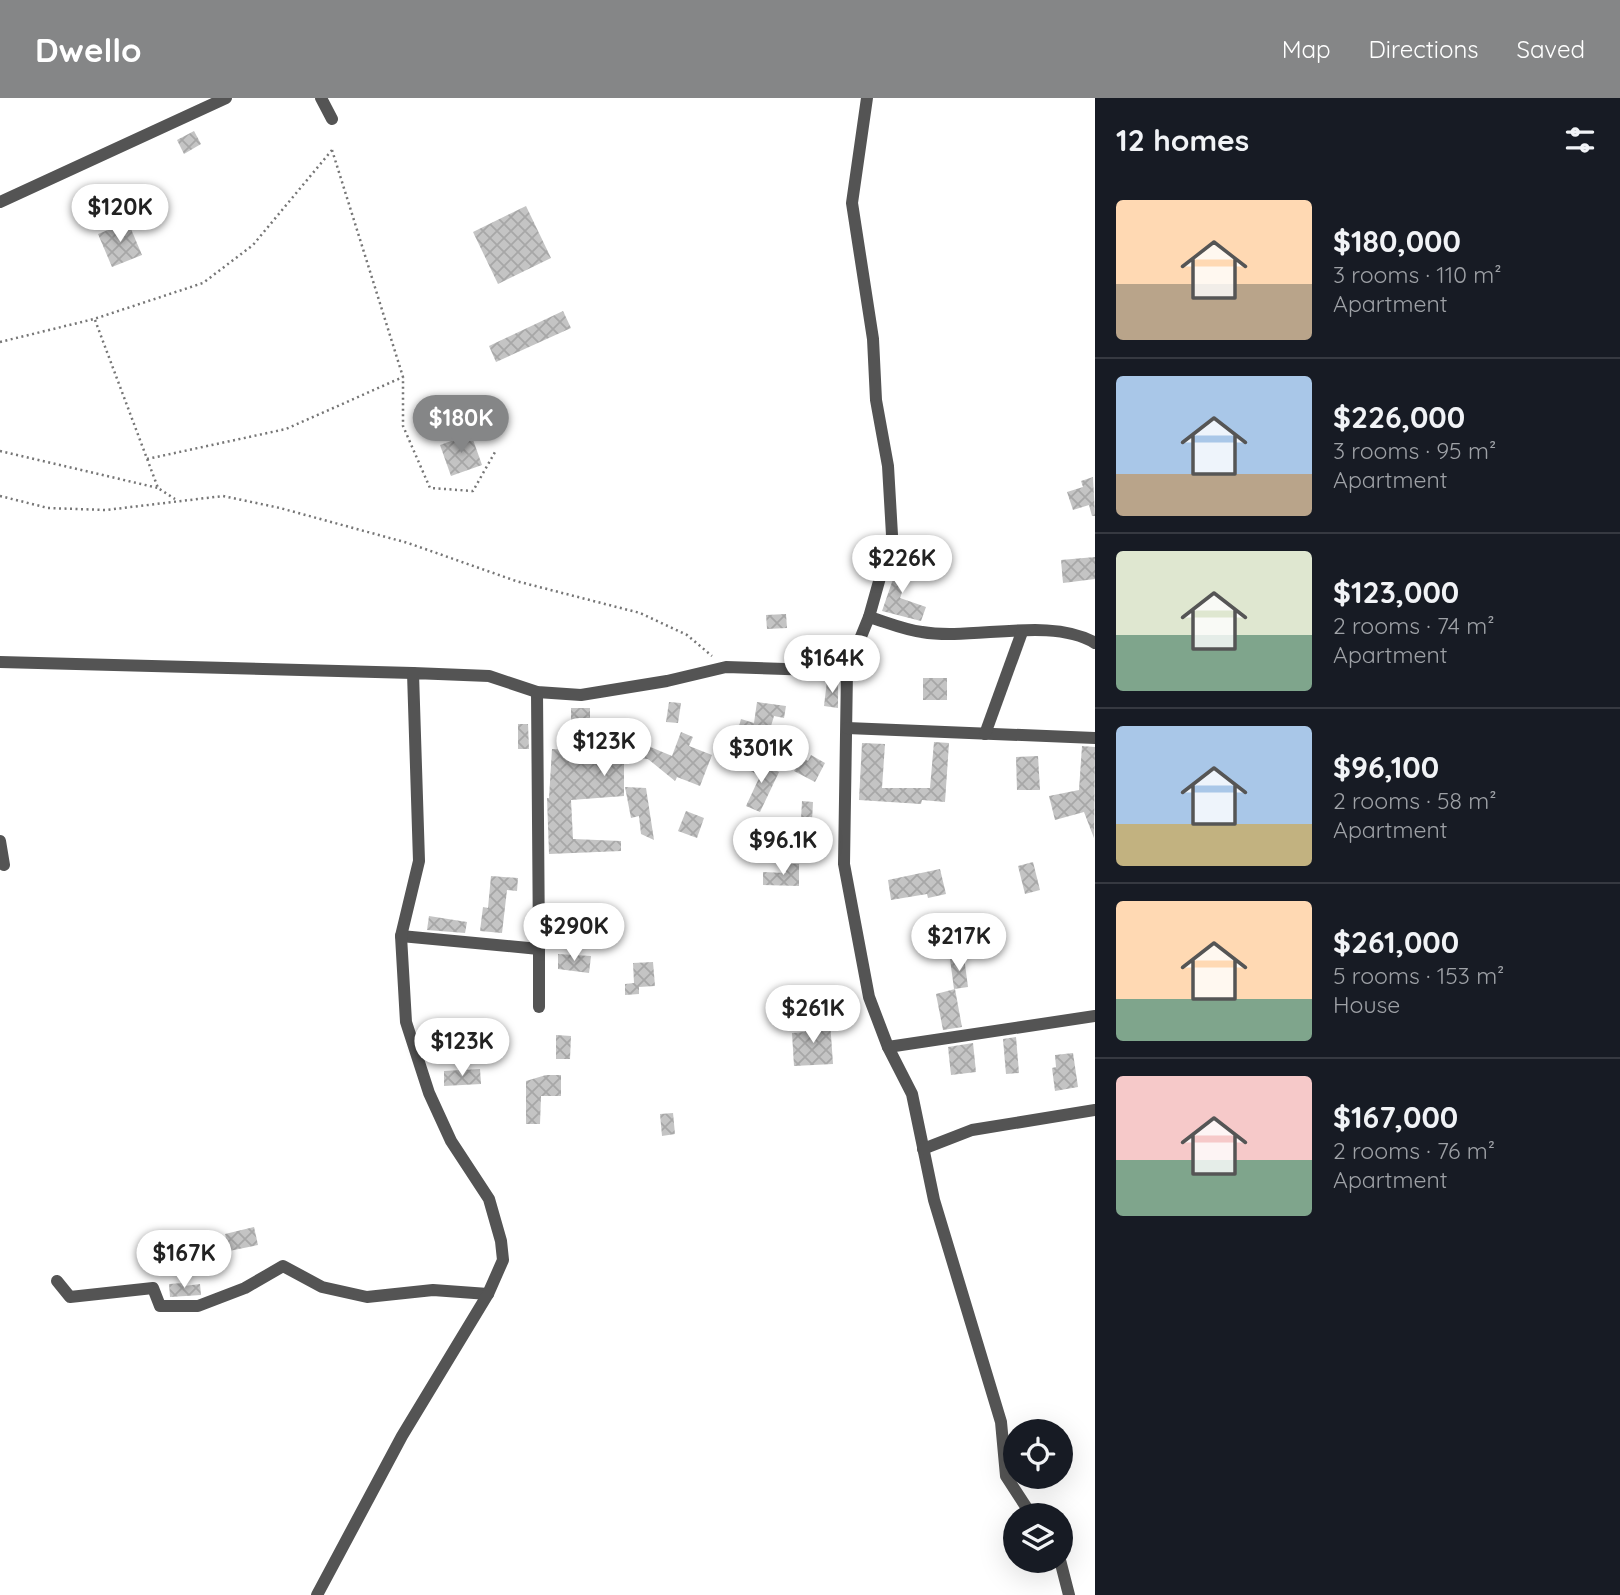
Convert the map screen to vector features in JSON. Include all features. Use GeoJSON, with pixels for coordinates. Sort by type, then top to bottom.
{"type":"FeatureCollection","features":[{"type":"Feature","properties":{"kind":"street"},"geometry":{"type":"LineString","coordinates":[[0,202],[226,98]]}},
{"type":"Feature","properties":{"kind":"street"},"geometry":{"type":"LineString","coordinates":[[321,98],[332,119]]}},
{"type":"Feature","properties":{"kind":"street"},"geometry":{"type":"LineString","coordinates":[[867,98],[852,203],[873,340],[876,400],[888,467],[892,535],[869,617],[847,671],[844,864],[869,997],[888,1047],[912,1094],[934,1200],[1001,1422],[1006,1476],[1024,1503]]}},
{"type":"Feature","properties":{"kind":"street"},"geometry":{"type":"LineString","coordinates":[[869,617],[922,633],[1052,632],[1087,638],[1095,643]]}},
{"type":"Feature","properties":{"kind":"street"},"geometry":{"type":"LineString","coordinates":[[985,734],[1022,632]]}},
{"type":"Feature","properties":{"kind":"street"},"geometry":{"type":"LineString","coordinates":[[0,662],[489,676],[537,692],[581,695],[667,681],[726,667],[847,671]]}},
{"type":"Feature","properties":{"kind":"street"},"geometry":{"type":"LineString","coordinates":[[317,1595],[402,1436],[488,1294],[503,1260],[501,1241],[489,1199],[452,1141],[429,1093],[406,1022],[401,936],[419,861],[411,692],[413,674]]}},
{"type":"Feature","properties":{"kind":"street"},"geometry":{"type":"LineString","coordinates":[[537,692],[539,1007]]}},
{"type":"Feature","properties":{"kind":"street"},"geometry":{"type":"LineString","coordinates":[[847,728],[1095,738]]}},
{"type":"Feature","properties":{"kind":"street"},"geometry":{"type":"LineString","coordinates":[[0,841],[4,865]]}},
{"type":"Feature","properties":{"kind":"street"},"geometry":{"type":"LineString","coordinates":[[401,936],[538,949]]}},
{"type":"Feature","properties":{"kind":"street"},"geometry":{"type":"LineString","coordinates":[[888,1047],[1095,1016]]}},
{"type":"Feature","properties":{"kind":"street"},"geometry":{"type":"LineString","coordinates":[[923,1149],[972,1130],[1095,1110]]}},
{"type":"Feature","properties":{"kind":"street"},"geometry":{"type":"LineString","coordinates":[[57,1281],[70,1297],[153,1288],[160,1306],[198,1306],[245,1288],[283,1266],[322,1287],[367,1297],[433,1290],[488,1294]]}},
{"type":"Feature","properties":{"kind":"street"},"geometry":{"type":"LineString","coordinates":[[1063,1573],[1069,1595]]}},
{"type":"Feature","properties":{"kind":"path"},"geometry":{"type":"LineString","coordinates":[[0,342],[94,319],[203,283],[253,244],[332,150],[403,377],[403,426],[430,488],[473,491],[495,452]]}},
{"type":"Feature","properties":{"kind":"path"},"geometry":{"type":"LineString","coordinates":[[94,319],[158,488]]}},
{"type":"Feature","properties":{"kind":"path"},"geometry":{"type":"LineString","coordinates":[[147,458],[286,429],[403,377]]}},
{"type":"Feature","properties":{"kind":"path"},"geometry":{"type":"LineString","coordinates":[[0,451],[158,488],[175,499]]}},
{"type":"Feature","properties":{"kind":"path"},"geometry":{"type":"LineString","coordinates":[[0,496],[48,508],[106,510],[175,499],[223,496],[280,508],[408,543],[516,581],[640,613],[687,635],[726,667]]}},
{"type":"Feature","properties":{"kind":"building"},"geometry":{"type":"Polygon","coordinates":[[[194,131],[201,144],[184,154],[177,140],[194,131]]]}},
{"type":"Feature","properties":{"kind":"building"},"geometry":{"type":"Polygon","coordinates":[[[526,206],[551,258],[498,284],[473,232],[526,206]]]}},
{"type":"Feature","properties":{"kind":"building"},"geometry":{"type":"Polygon","coordinates":[[[128,222],[142,255],[112,267],[98,234],[128,222]]]}},
{"type":"Feature","properties":{"kind":"building"},"geometry":{"type":"Polygon","coordinates":[[[563,311],[571,328],[496,362],[489,346],[563,311]]]}},
{"type":"Feature","properties":{"kind":"building"},"geometry":{"type":"Polygon","coordinates":[[[471,434],[482,465],[451,476],[440,445],[471,434]]]}},
{"type":"Feature","properties":{"kind":"building"},"geometry":{"type":"Polygon","coordinates":[[[1093,477],[1095,516],[1092,516],[1089,505],[1073,510],[1067,492],[1083,487],[1081,481],[1093,477]]]}},
{"type":"Feature","properties":{"kind":"building"},"geometry":{"type":"Polygon","coordinates":[[[901,556],[913,560],[900,598],[926,607],[921,621],[882,611],[901,556]]]}},
{"type":"Feature","properties":{"kind":"building"},"geometry":{"type":"Polygon","coordinates":[[[1095,557],[1095,579],[1063,583],[1061,560],[1095,557]]]}},
{"type":"Feature","properties":{"kind":"building"},"geometry":{"type":"Polygon","coordinates":[[[786,614],[787,628],[767,629],[766,615],[786,614]]]}},
{"type":"Feature","properties":{"kind":"building"},"geometry":{"type":"Polygon","coordinates":[[[923,678],[947,678],[947,700],[923,700],[923,678]]]}},
{"type":"Feature","properties":{"kind":"building"},"geometry":{"type":"Polygon","coordinates":[[[827,681],[838,682],[838,708],[824,706],[827,681]]]}},
{"type":"Feature","properties":{"kind":"building"},"geometry":{"type":"Polygon","coordinates":[[[669,702],[681,703],[678,723],[666,722],[669,702]]]}},
{"type":"Feature","properties":{"kind":"building"},"geometry":{"type":"Polygon","coordinates":[[[757,702],[786,706],[784,718],[774,716],[763,753],[734,744],[741,719],[754,723],[757,702]]]}},
{"type":"Feature","properties":{"kind":"building"},"geometry":{"type":"Polygon","coordinates":[[[571,708],[590,708],[590,731],[597,731],[597,740],[648,746],[672,756],[681,732],[693,737],[689,746],[712,755],[700,786],[677,777],[675,781],[648,759],[624,757],[624,796],[571,800],[573,839],[621,841],[621,851],[549,854],[547,798],[552,749],[571,750],[571,708]]]}},
{"type":"Feature","properties":{"kind":"building"},"geometry":{"type":"Polygon","coordinates":[[[518,724],[528,724],[529,749],[518,749],[518,724]]]}},
{"type":"Feature","properties":{"kind":"building"},"geometry":{"type":"Polygon","coordinates":[[[934,742],[949,743],[945,802],[922,800],[921,804],[859,800],[862,743],[885,744],[882,788],[930,788],[934,742]]]}},
{"type":"Feature","properties":{"kind":"building"},"geometry":{"type":"Polygon","coordinates":[[[1082,746],[1095,747],[1094,838],[1084,812],[1055,820],[1049,796],[1079,790],[1082,746]]]}},
{"type":"Feature","properties":{"kind":"building"},"geometry":{"type":"Polygon","coordinates":[[[811,755],[825,763],[815,782],[794,771],[801,757],[808,761],[811,755]]]}},
{"type":"Feature","properties":{"kind":"building"},"geometry":{"type":"Polygon","coordinates":[[[1038,756],[1040,790],[1017,790],[1016,757],[1038,756]]]}},
{"type":"Feature","properties":{"kind":"building"},"geometry":{"type":"Polygon","coordinates":[[[752,759],[779,772],[760,812],[746,806],[760,776],[747,769],[752,759]]]}},
{"type":"Feature","properties":{"kind":"building"},"geometry":{"type":"Polygon","coordinates":[[[625,787],[646,788],[654,840],[641,834],[639,816],[631,818],[625,787]]]}},
{"type":"Feature","properties":{"kind":"building"},"geometry":{"type":"Polygon","coordinates":[[[802,801],[813,802],[812,821],[801,820],[802,801]]]}},
{"type":"Feature","properties":{"kind":"building"},"geometry":{"type":"Polygon","coordinates":[[[686,811],[704,818],[697,838],[678,831],[686,811]]]}},
{"type":"Feature","properties":{"kind":"building"},"geometry":{"type":"Polygon","coordinates":[[[1033,862],[1040,890],[1025,894],[1018,866],[1033,862]]]}},
{"type":"Feature","properties":{"kind":"building"},"geometry":{"type":"Polygon","coordinates":[[[786,864],[799,864],[799,886],[763,885],[763,872],[786,873],[786,864]]]}},
{"type":"Feature","properties":{"kind":"building"},"geometry":{"type":"Polygon","coordinates":[[[940,869],[946,894],[891,900],[888,880],[940,869]]]}},
{"type":"Feature","properties":{"kind":"building"},"geometry":{"type":"Polygon","coordinates":[[[491,876],[518,878],[517,891],[507,890],[502,933],[480,931],[483,907],[488,908],[491,876]]]}},
{"type":"Feature","properties":{"kind":"building"},"geometry":{"type":"Polygon","coordinates":[[[429,916],[467,922],[465,933],[427,930],[429,916]]]}},
{"type":"Feature","properties":{"kind":"building"},"geometry":{"type":"Polygon","coordinates":[[[558,954],[591,956],[589,973],[558,969],[558,954]]]}},
{"type":"Feature","properties":{"kind":"building"},"geometry":{"type":"Polygon","coordinates":[[[964,957],[968,987],[954,989],[950,959],[964,957]]]}},
{"type":"Feature","properties":{"kind":"building"},"geometry":{"type":"Polygon","coordinates":[[[653,962],[655,986],[639,987],[639,994],[625,995],[625,984],[634,983],[633,963],[653,962]]]}},
{"type":"Feature","properties":{"kind":"building"},"geometry":{"type":"Polygon","coordinates":[[[955,989],[962,1027],[943,1030],[936,994],[955,989]]]}},
{"type":"Feature","properties":{"kind":"building"},"geometry":{"type":"Polygon","coordinates":[[[830,1021],[833,1064],[794,1066],[792,1033],[805,1032],[804,1022],[830,1021]]]}},
{"type":"Feature","properties":{"kind":"building"},"geometry":{"type":"Polygon","coordinates":[[[556,1035],[571,1036],[570,1059],[556,1059],[556,1035]]]}},
{"type":"Feature","properties":{"kind":"building"},"geometry":{"type":"Polygon","coordinates":[[[1016,1037],[1019,1073],[1006,1074],[1003,1039],[1016,1037]]]}},
{"type":"Feature","properties":{"kind":"building"},"geometry":{"type":"Polygon","coordinates":[[[973,1043],[976,1072],[951,1075],[948,1047],[973,1043]]]}},
{"type":"Feature","properties":{"kind":"building"},"geometry":{"type":"Polygon","coordinates":[[[1073,1053],[1078,1087],[1055,1091],[1052,1068],[1056,1067],[1055,1055],[1073,1053]]]}},
{"type":"Feature","properties":{"kind":"building"},"geometry":{"type":"Polygon","coordinates":[[[480,1069],[481,1084],[444,1086],[444,1071],[480,1069]]]}},
{"type":"Feature","properties":{"kind":"building"},"geometry":{"type":"Polygon","coordinates":[[[546,1075],[561,1075],[561,1096],[541,1096],[540,1124],[526,1124],[526,1081],[546,1075]]]}},
{"type":"Feature","properties":{"kind":"building"},"geometry":{"type":"Polygon","coordinates":[[[673,1113],[675,1134],[662,1136],[660,1114],[673,1113]]]}},
{"type":"Feature","properties":{"kind":"building"},"geometry":{"type":"Polygon","coordinates":[[[254,1227],[258,1245],[229,1251],[225,1234],[254,1227]]]}},
{"type":"Feature","properties":{"kind":"building"},"geometry":{"type":"Polygon","coordinates":[[[205,1239],[208,1254],[183,1259],[180,1243],[205,1239]]]}},
{"type":"Feature","properties":{"kind":"building"},"geometry":{"type":"Polygon","coordinates":[[[183,1283],[184,1286],[200,1284],[201,1295],[170,1297],[169,1284],[183,1283]]]}}]}
